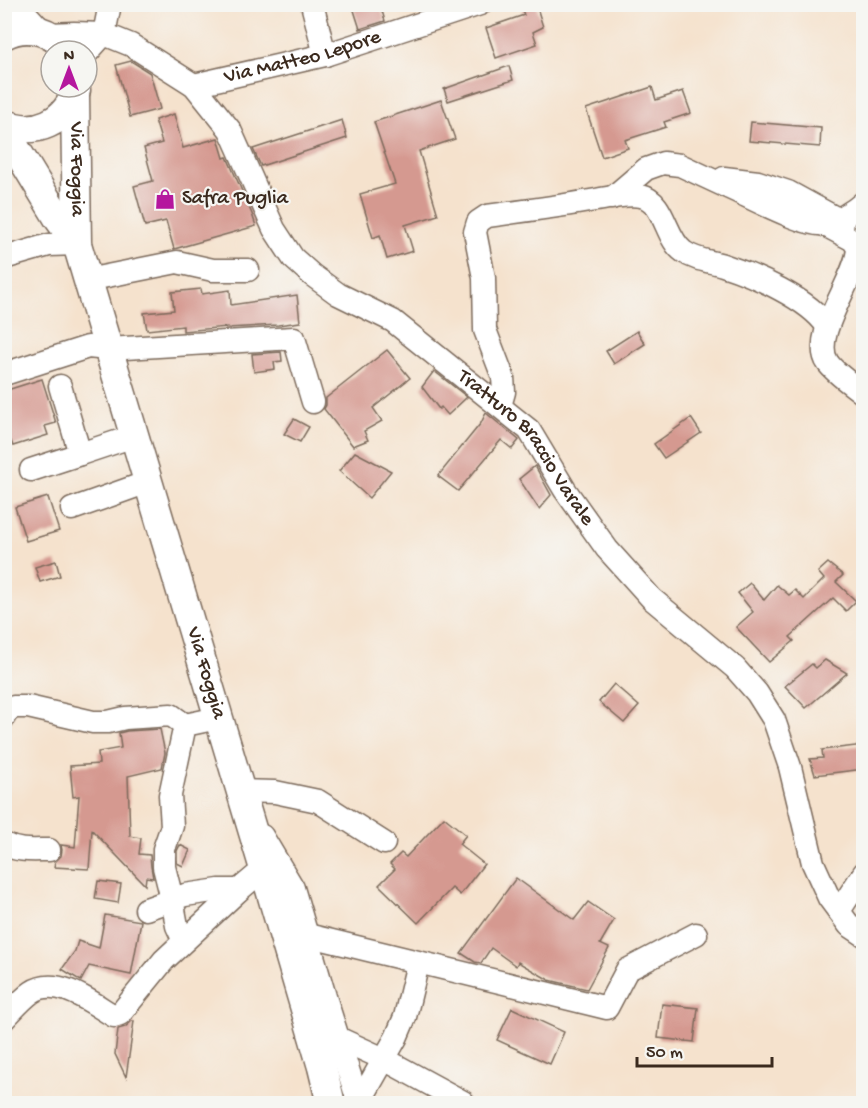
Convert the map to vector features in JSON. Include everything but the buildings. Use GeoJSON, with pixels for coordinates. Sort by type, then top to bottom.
{"type":"FeatureCollection","features":[{"type":"Feature","properties":{"kind":"main road"},"geometry":{"type":"LineString","coordinates":[[13,4],[52,38]]}},
{"type":"Feature","properties":{"kind":"main road"},"geometry":{"type":"LineString","coordinates":[[4,35],[24,29],[52,38]]}},
{"type":"Feature","properties":{"kind":"main road","name":"Via Foggia"},"geometry":{"type":"LineString","coordinates":[[4,123],[14,128],[29,129],[44,126],[58,119],[72,99]]}},
{"type":"Feature","properties":{"kind":"main road","name":"Via Foggia"},"geometry":{"type":"LineString","coordinates":[[76,99],[77,244],[264,869],[331,1104]]}},
{"type":"Feature","properties":{"kind":"main road","name":"Via Foggia"},"geometry":{"type":"LineString","coordinates":[[4,129],[58,218],[77,244]]}},
{"type":"Feature","properties":{"kind":"street"},"geometry":{"type":"LineString","coordinates":[[99,40],[104,34],[110,4]]}},
{"type":"Feature","properties":{"kind":"street"},"geometry":{"type":"LineString","coordinates":[[312,4],[325,54]]}},
{"type":"Feature","properties":{"kind":"street","name":"Via Matteo Lepore"},"geometry":{"type":"LineString","coordinates":[[194,85],[325,54],[480,4]]}},
{"type":"Feature","properties":{"kind":"street","name":"Tratturo Braccio Varale"},"geometry":{"type":"LineString","coordinates":[[52,38],[74,33],[104,34],[132,45],[194,85],[230,130],[274,229],[293,258],[338,294],[393,321],[529,430],[564,490],[607,549],[652,599],[735,668],[757,693],[774,720],[790,767],[813,863],[829,898],[838,911],[849,925],[864,935]]}},
{"type":"Feature","properties":{"kind":"street"},"geometry":{"type":"LineString","coordinates":[[612,198],[646,169],[663,163],[680,165],[811,223],[830,221],[864,202]]}},
{"type":"Feature","properties":{"kind":"street"},"geometry":{"type":"LineString","coordinates":[[500,406],[504,392],[503,377],[484,330],[484,278],[475,232],[478,222],[488,216],[612,198],[643,196],[652,200],[675,244],[684,252],[697,259],[743,271],[764,281],[803,303],[827,326]]}},
{"type":"Feature","properties":{"kind":"street"},"geometry":{"type":"LineString","coordinates":[[830,221],[864,231]]}},
{"type":"Feature","properties":{"kind":"street"},"geometry":{"type":"LineString","coordinates":[[830,221],[854,240],[858,248],[855,263],[827,326],[823,349],[826,362],[864,394]]}},
{"type":"Feature","properties":{"kind":"street"},"geometry":{"type":"LineString","coordinates":[[4,258],[50,245],[77,244]]}},
{"type":"Feature","properties":{"kind":"street"},"geometry":{"type":"LineString","coordinates":[[87,280],[177,262],[213,270],[248,270]]}},
{"type":"Feature","properties":{"kind":"street"},"geometry":{"type":"LineString","coordinates":[[4,374],[88,347],[108,349],[294,338],[313,402]]}},
{"type":"Feature","properties":{"kind":"street"},"geometry":{"type":"LineString","coordinates":[[60,386],[80,454]]}},
{"type":"Feature","properties":{"kind":"street"},"geometry":{"type":"LineString","coordinates":[[31,470],[134,436]]}},
{"type":"Feature","properties":{"kind":"street"},"geometry":{"type":"LineString","coordinates":[[72,509],[148,482]]}},
{"type":"Feature","properties":{"kind":"street"},"geometry":{"type":"LineString","coordinates":[[4,717],[13,707],[28,707],[93,722],[171,716],[185,725],[218,718]]}},
{"type":"Feature","properties":{"kind":"street"},"geometry":{"type":"LineString","coordinates":[[184,941],[177,926],[164,867],[164,849],[172,826],[170,795],[185,725]]}},
{"type":"Feature","properties":{"kind":"street"},"geometry":{"type":"LineString","coordinates":[[359,1103],[293,888],[243,800],[275,792],[318,801],[384,843]]}},
{"type":"Feature","properties":{"kind":"street"},"geometry":{"type":"LineString","coordinates":[[4,844],[26,850],[49,850]]}},
{"type":"Feature","properties":{"kind":"street"},"geometry":{"type":"LineString","coordinates":[[4,1019],[30,994],[47,987],[65,988],[114,1016],[120,1014],[164,960],[264,869]]}},
{"type":"Feature","properties":{"kind":"street"},"geometry":{"type":"LineString","coordinates":[[838,911],[864,873]]}},
{"type":"Feature","properties":{"kind":"street"},"geometry":{"type":"LineString","coordinates":[[146,909],[185,895],[219,890],[239,890]]}},
{"type":"Feature","properties":{"kind":"street"},"geometry":{"type":"LineString","coordinates":[[307,935],[607,1008],[627,970],[696,934]]}},
{"type":"Feature","properties":{"kind":"street"},"geometry":{"type":"LineString","coordinates":[[359,1103],[396,1038],[405,1017],[418,963]]}},
{"type":"Feature","properties":{"kind":"street"},"geometry":{"type":"LineString","coordinates":[[338,1038],[384,1059],[463,1104]]}},
{"type":"Feature","properties":{"kind":"place","name":"Safra Puglia"},"geometry":{"type":"Point","coordinates":[165,199]}}]}
